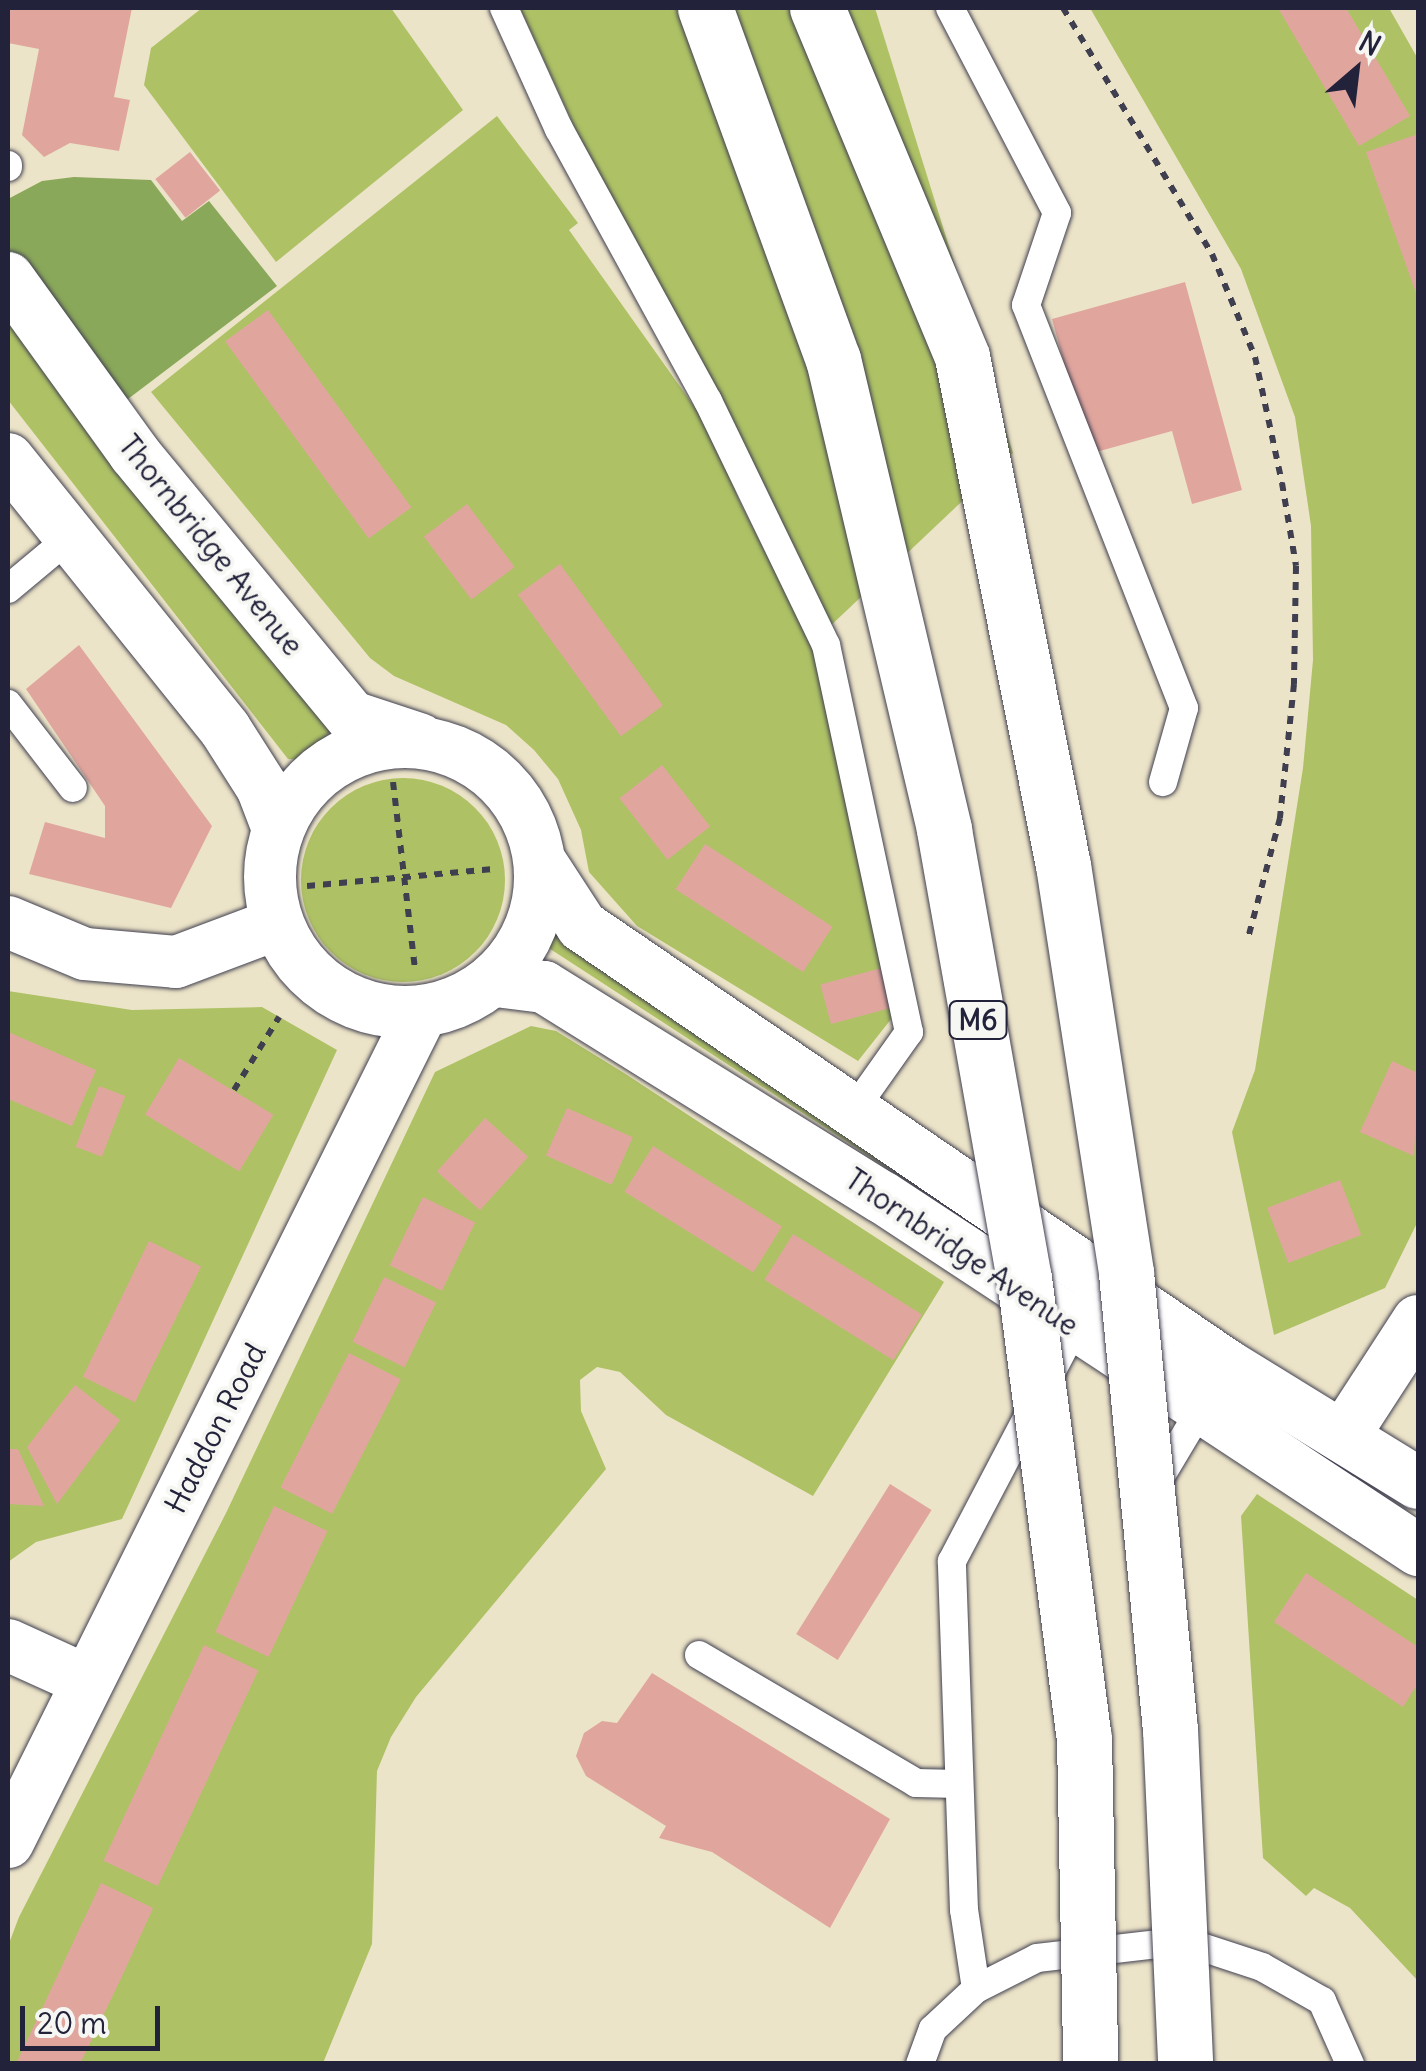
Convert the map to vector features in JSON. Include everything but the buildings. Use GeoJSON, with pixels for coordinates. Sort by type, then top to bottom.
{"type":"FeatureCollection","features":[{"type":"Feature","properties":{"kind":"highway","name":"M6"},"geometry":{"type":"LineString","coordinates":[[706,8],[833,359],[944,830],[1024,1278],[1084,1738],[1090,2064]]}},
{"type":"Feature","properties":{"kind":"highway"},"geometry":{"type":"LineString","coordinates":[[818,8],[962,357],[1063,864],[1126,1273],[1170,1728],[1184,2064]]}},
{"type":"Feature","properties":{"kind":"street","name":"Thornbridge Avenue"},"geometry":{"type":"LineString","coordinates":[[8,278],[134,453],[352,717],[460,752]]}},
{"type":"Feature","properties":{"kind":"street"},"geometry":{"type":"LineString","coordinates":[[8,458],[225,729],[262,787],[278,829],[274,906],[315,980],[342,998],[421,1014],[496,982],[525,945],[542,895],[541,863],[515,792],[460,752],[389,744],[350,753],[312,778],[278,829]]}},
{"type":"Feature","properties":{"kind":"street","name":"Thornbridge Avenue"},"geometry":{"type":"LineString","coordinates":[[541,863],[582,926],[1226,1365],[1418,1483]]}},
{"type":"Feature","properties":{"kind":"street"},"geometry":{"type":"LineString","coordinates":[[8,922],[85,954],[176,962],[274,906]]}},
{"type":"Feature","properties":{"kind":"street","name":"Thornbridge Avenue"},"geometry":{"type":"LineString","coordinates":[[496,982],[544,987],[882,1197],[1200,1412],[1418,1550]]}},
{"type":"Feature","properties":{"kind":"street","name":"Haddon Road"},"geometry":{"type":"LineString","coordinates":[[8,1842],[85,1680],[421,1014]]}},
{"type":"Feature","properties":{"kind":"street"},"geometry":{"type":"LineString","coordinates":[[1344,1434],[1418,1321]]}},
{"type":"Feature","properties":{"kind":"street"},"geometry":{"type":"LineString","coordinates":[[8,1646],[85,1680]]}},
{"type":"Feature","properties":{"kind":"lane"},"geometry":{"type":"LineString","coordinates":[[504,8],[558,129],[708,401],[826,645],[909,1032],[853,1111]]}},
{"type":"Feature","properties":{"kind":"lane"},"geometry":{"type":"LineString","coordinates":[[950,8],[1058,213],[1026,305],[1184,708],[1163,782]]}},
{"type":"Feature","properties":{"kind":"lane"},"geometry":{"type":"LineString","coordinates":[[8,589],[69,538]]}},
{"type":"Feature","properties":{"kind":"lane"},"geometry":{"type":"LineString","coordinates":[[8,704],[73,788]]}},
{"type":"Feature","properties":{"kind":"lane"},"geometry":{"type":"LineString","coordinates":[[976,1990],[964,1910],[952,1561],[1074,1327]]}},
{"type":"Feature","properties":{"kind":"lane"},"geometry":{"type":"LineString","coordinates":[[1152,1489],[1226,1365]]}},
{"type":"Feature","properties":{"kind":"lane"},"geometry":{"type":"LineString","coordinates":[[1136,1369],[1152,1489],[1183,1940]]}},
{"type":"Feature","properties":{"kind":"lane"},"geometry":{"type":"LineString","coordinates":[[1318,1484],[1344,1434]]}},
{"type":"Feature","properties":{"kind":"lane"},"geometry":{"type":"LineString","coordinates":[[699,1655],[916,1783],[960,1784]]}},
{"type":"Feature","properties":{"kind":"lane"},"geometry":{"type":"LineString","coordinates":[[920,2064],[933,2029],[976,1990],[1037,1958],[1183,1940],[1262,1967],[1322,2001],[1350,2064]]}},
{"type":"Feature","properties":{"kind":"path"},"geometry":{"type":"LineString","coordinates":[[1063,8],[1212,254],[1254,357],[1282,483],[1296,566],[1294,684],[1280,818],[1248,938]]}},
{"type":"Feature","properties":{"kind":"path"},"geometry":{"type":"LineString","coordinates":[[389,744],[421,1014]]}},
{"type":"Feature","properties":{"kind":"path"},"geometry":{"type":"LineString","coordinates":[[274,906],[404,880],[541,863]]}},
{"type":"Feature","properties":{"kind":"path"},"geometry":{"type":"LineString","coordinates":[[234,1090],[279,1017]]}},
{"type":"Feature","properties":{"kind":"green space"},"geometry":{"type":"Polygon","coordinates":[[[202,8],[391,8],[463,110],[276,262],[144,85],[151,48],[202,8]]]}},
{"type":"Feature","properties":{"kind":"green space"},"geometry":{"type":"Polygon","coordinates":[[[520,8],[875,8],[1013,453],[825,631],[617,220],[520,8]]]}},
{"type":"Feature","properties":{"kind":"green space"},"geometry":{"type":"Polygon","coordinates":[[[1090,8],[1389,8],[1418,59],[1418,1221],[1385,1288],[1274,1335],[1232,1132],[1255,1070],[1303,768],[1313,660],[1311,526],[1295,417],[1241,269],[1090,8]]]}},
{"type":"Feature","properties":{"kind":"green space"},"geometry":{"type":"Polygon","coordinates":[[[497,116],[578,223],[569,230],[720,443],[738,498],[820,660],[903,1004],[858,1061],[637,926],[589,872],[581,830],[558,779],[534,750],[506,725],[394,676],[370,658],[151,392],[497,116]]]}},
{"type":"Feature","properties":{"kind":"green space"},"geometry":{"type":"Polygon","coordinates":[[[74,177],[151,180],[182,221],[209,201],[277,286],[124,402],[8,256],[8,199],[42,181],[74,177]]]}},
{"type":"Feature","properties":{"kind":"green space"},"geometry":{"type":"Polygon","coordinates":[[[8,300],[332,729],[306,760],[288,759],[8,400],[8,300]]]}},
{"type":"Feature","properties":{"kind":"green space"},"geometry":{"type":"Polygon","coordinates":[[[403,778],[442,786],[475,808],[497,841],[505,880],[497,919],[475,952],[442,974],[403,982],[364,974],[331,952],[309,919],[301,880],[309,841],[331,808],[364,786],[403,778]]]}},
{"type":"Feature","properties":{"kind":"green space"},"geometry":{"type":"Polygon","coordinates":[[[557,932],[934,1177],[924,1192],[547,947],[557,932]]]}},
{"type":"Feature","properties":{"kind":"green space"},"geometry":{"type":"Polygon","coordinates":[[[8,991],[132,1010],[262,1007],[337,1050],[122,1519],[36,1542],[8,1562],[8,991]]]}},
{"type":"Feature","properties":{"kind":"green space"},"geometry":{"type":"Polygon","coordinates":[[[531,1026],[556,1031],[624,1073],[944,1282],[813,1496],[666,1415],[620,1372],[597,1367],[580,1380],[581,1411],[606,1469],[416,1697],[391,1737],[377,1771],[372,1944],[323,2063],[8,2063],[8,1946],[19,1917],[226,1513],[435,1072],[531,1026]]]}},
{"type":"Feature","properties":{"kind":"green space"},"geometry":{"type":"Polygon","coordinates":[[[1257,1494],[1418,1600],[1418,1981],[1350,1908],[1314,1888],[1306,1896],[1263,1858],[1241,1516],[1257,1494]]]}}]}
